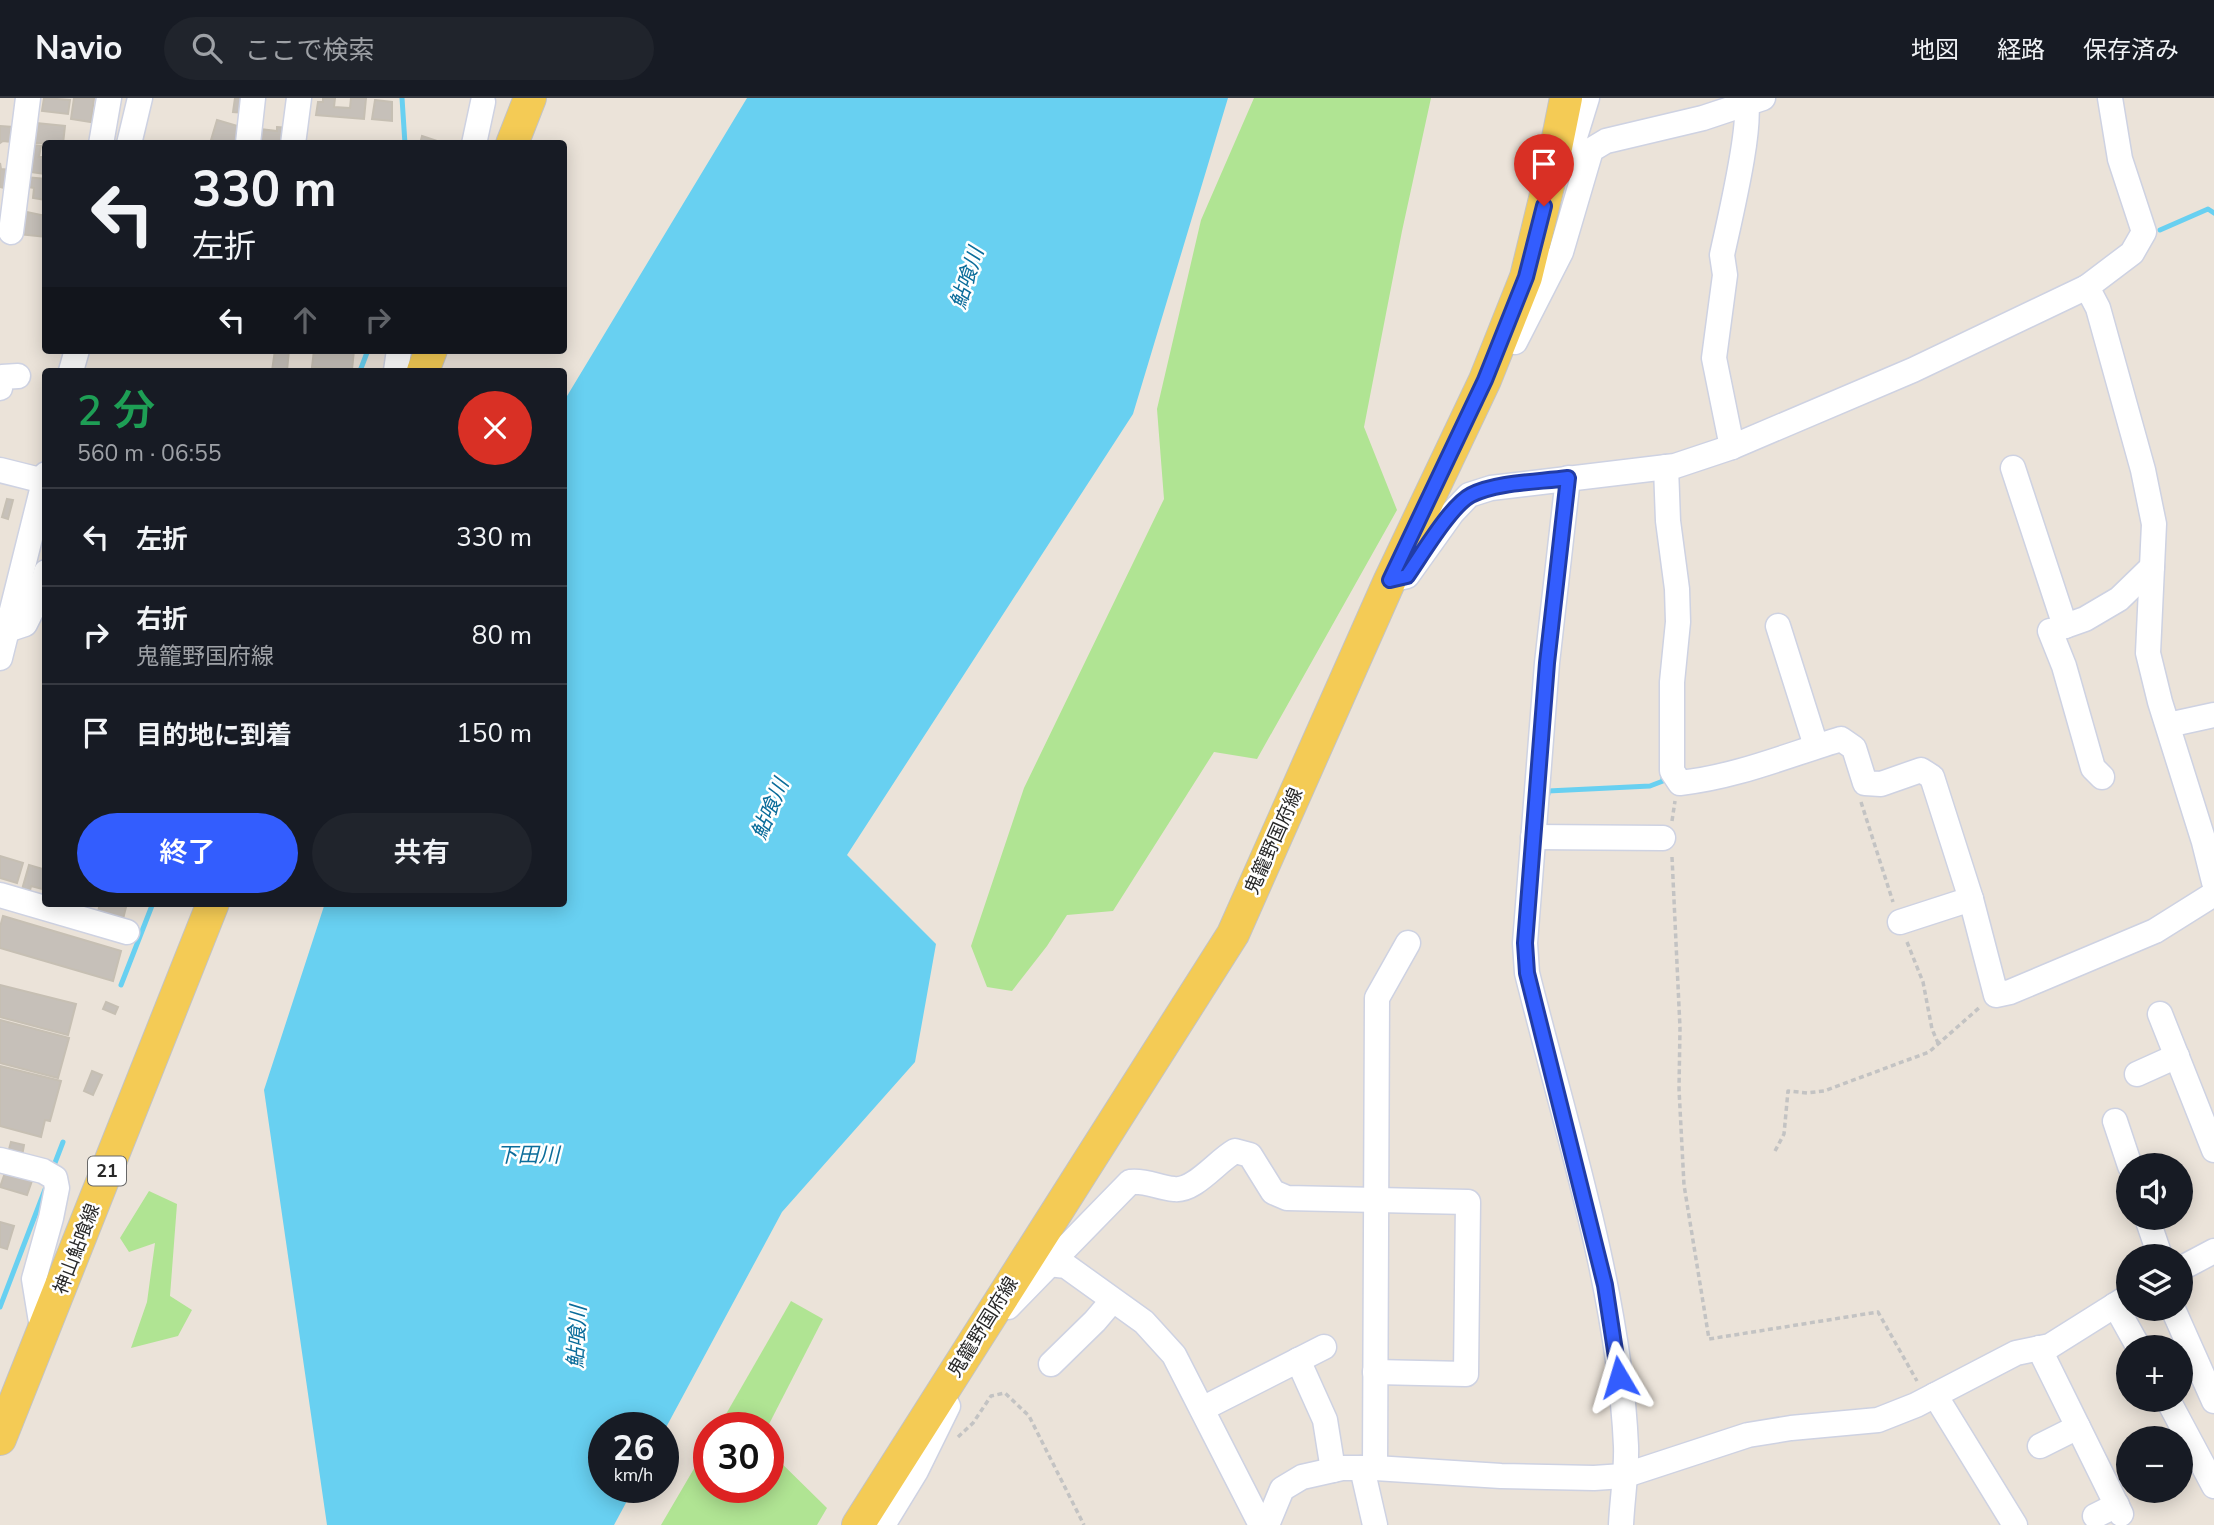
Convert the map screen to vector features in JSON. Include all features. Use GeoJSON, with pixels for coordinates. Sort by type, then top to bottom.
{"type":"FeatureCollection","features":[{"type":"Feature","properties":{"kind":"main road"},"geometry":{"type":"LineString","coordinates":[[514,140],[530,98]]}},
{"type":"Feature","properties":{"kind":"main road","name":"鬼籠野国府線"},"geometry":{"type":"LineString","coordinates":[[858,1525],[1233,934],[1390,580],[1482,387],[1526,277],[1566,98]]}},
{"type":"Feature","properties":{"kind":"main road","name":"神山鮎喰線"},"geometry":{"type":"LineString","coordinates":[[0,1439],[211,907]]}},
{"type":"Feature","properties":{"kind":"street"},"geometry":{"type":"LineString","coordinates":[[11,232],[28,98]]}},
{"type":"Feature","properties":{"kind":"street"},"geometry":{"type":"LineString","coordinates":[[103,140],[109,98]]}},
{"type":"Feature","properties":{"kind":"street"},"geometry":{"type":"LineString","coordinates":[[130,140],[140,98]]}},
{"type":"Feature","properties":{"kind":"street"},"geometry":{"type":"LineString","coordinates":[[248,140],[253,98]]}},
{"type":"Feature","properties":{"kind":"street"},"geometry":{"type":"LineString","coordinates":[[294,140],[299,98]]}},
{"type":"Feature","properties":{"kind":"street"},"geometry":{"type":"LineString","coordinates":[[1551,171],[1566,166],[1587,98]]}},
{"type":"Feature","properties":{"kind":"street"},"geometry":{"type":"LineString","coordinates":[[1390,580],[1407,576],[1452,513],[1469,495],[1491,488],[1666,467],[1732,447],[1913,370],[2087,287],[2132,253],[2144,232],[2120,159],[2110,98]]}},
{"type":"Feature","properties":{"kind":"street"},"geometry":{"type":"LineString","coordinates":[[1732,447],[1714,358],[1725,275],[1722,256],[1752,100]]}},
{"type":"Feature","properties":{"kind":"street"},"geometry":{"type":"LineString","coordinates":[[1482,387],[1500,379],[1518,332],[1561,252],[1591,150],[1606,141],[1703,118],[1752,100]]}},
{"type":"Feature","properties":{"kind":"street"},"geometry":{"type":"LineString","coordinates":[[475,140],[483,102]]}},
{"type":"Feature","properties":{"kind":"street"},"geometry":{"type":"LineString","coordinates":[[2087,287],[2098,308],[2143,470],[2154,524],[2148,653],[2168,725],[2208,833],[2214,883]]}},
{"type":"Feature","properties":{"kind":"street"},"geometry":{"type":"LineString","coordinates":[[1666,467],[1668,521],[1677,589],[1678,622],[1672,682],[1672,771],[1680,783],[1763,765],[1841,739],[1854,748],[1865,783],[1881,784],[1921,771],[1932,777],[1972,899],[1996,995],[2010,992],[2155,931],[2214,894]]}},
{"type":"Feature","properties":{"kind":"street"},"geometry":{"type":"LineString","coordinates":[[2013,468],[2050,631],[2064,666],[2093,768],[2102,777]]}},
{"type":"Feature","properties":{"kind":"street"},"geometry":{"type":"LineString","coordinates":[[0,470],[42,477]]}},
{"type":"Feature","properties":{"kind":"street"},"geometry":{"type":"LineString","coordinates":[[1568,478],[1547,663],[1525,943],[1527,973],[1605,1285],[1616,1353],[1626,1448],[1621,1525]]}},
{"type":"Feature","properties":{"kind":"street"},"geometry":{"type":"LineString","coordinates":[[0,658],[42,490]]}},
{"type":"Feature","properties":{"kind":"street"},"geometry":{"type":"LineString","coordinates":[[2050,631],[2085,619],[2119,599],[2152,567]]}},
{"type":"Feature","properties":{"kind":"street"},"geometry":{"type":"LineString","coordinates":[[7,630],[25,624],[42,586]]}},
{"type":"Feature","properties":{"kind":"street"},"geometry":{"type":"LineString","coordinates":[[1779,626],[1816,746]]}},
{"type":"Feature","properties":{"kind":"street"},"geometry":{"type":"LineString","coordinates":[[2168,725],[2214,715]]}},
{"type":"Feature","properties":{"kind":"street"},"geometry":{"type":"LineString","coordinates":[[1533,837],[1668,841]]}},
{"type":"Feature","properties":{"kind":"street"},"geometry":{"type":"LineString","coordinates":[[0,895],[127,932]]}},
{"type":"Feature","properties":{"kind":"street"},"geometry":{"type":"LineString","coordinates":[[1900,922],[1972,899]]}},
{"type":"Feature","properties":{"kind":"street"},"geometry":{"type":"LineString","coordinates":[[1375,1525],[1368,1468],[1376,1372],[1377,998],[1408,943]]}},
{"type":"Feature","properties":{"kind":"street"},"geometry":{"type":"LineString","coordinates":[[2160,1014],[2214,1150]]}},
{"type":"Feature","properties":{"kind":"street"},"geometry":{"type":"LineString","coordinates":[[2137,1074],[2177,1056]]}},
{"type":"Feature","properties":{"kind":"street"},"geometry":{"type":"LineString","coordinates":[[2115,1121],[2126,1153]]}},
{"type":"Feature","properties":{"kind":"street"},"geometry":{"type":"LineString","coordinates":[[883,1525],[916,1471],[970,1362],[976,1339],[989,1334],[1015,1298],[1130,1182],[1142,1181],[1177,1190],[1197,1183],[1222,1159],[1235,1152],[1250,1155],[1273,1192],[1287,1198],[1468,1202],[1465,1374],[1376,1372]]}},
{"type":"Feature","properties":{"kind":"street"},"geometry":{"type":"LineString","coordinates":[[0,1160],[49,1175],[57,1188],[34,1279],[43,1335]]}},
{"type":"Feature","properties":{"kind":"street"},"geometry":{"type":"LineString","coordinates":[[2193,1262],[2214,1251]]}},
{"type":"Feature","properties":{"kind":"street"},"geometry":{"type":"LineString","coordinates":[[1049,1265],[1066,1266],[1144,1322],[1174,1355],[1202,1409],[1269,1522]]}},
{"type":"Feature","properties":{"kind":"street"},"geometry":{"type":"LineString","coordinates":[[1051,1364],[1112,1301]]}},
{"type":"Feature","properties":{"kind":"street"},"geometry":{"type":"LineString","coordinates":[[1269,1522],[1282,1489],[1302,1477],[1333,1470],[1368,1468],[1501,1476],[1623,1476],[1748,1436],[1878,1420],[1931,1397],[2016,1353],[2050,1346],[2116,1305]]}},
{"type":"Feature","properties":{"kind":"street"},"geometry":{"type":"LineString","coordinates":[[2178,1321],[2214,1401]]}},
{"type":"Feature","properties":{"kind":"street"},"geometry":{"type":"LineString","coordinates":[[1202,1409],[1324,1347]]}},
{"type":"Feature","properties":{"kind":"street"},"geometry":{"type":"LineString","coordinates":[[2039,1348],[2078,1427],[2111,1511]]}},
{"type":"Feature","properties":{"kind":"street"},"geometry":{"type":"LineString","coordinates":[[1298,1360],[1325,1420],[1333,1470]]}},
{"type":"Feature","properties":{"kind":"street"},"geometry":{"type":"LineString","coordinates":[[1931,1397],[2015,1525]]}},
{"type":"Feature","properties":{"kind":"street"},"geometry":{"type":"LineString","coordinates":[[2174,1412],[2214,1486]]}},
{"type":"Feature","properties":{"kind":"street"},"geometry":{"type":"LineString","coordinates":[[2040,1446],[2078,1427]]}},
{"type":"Feature","properties":{"kind":"path"},"geometry":{"type":"LineString","coordinates":[[1680,783],[1676,791],[1668,841],[1684,1185],[1709,1339],[1878,1312],[1931,1397]]}},
{"type":"Feature","properties":{"kind":"path"},"geometry":{"type":"LineString","coordinates":[[1775,1151],[1784,1134],[1788,1091],[1824,1091],[1929,1052],[1996,995]]}},
{"type":"Feature","properties":{"kind":"path"},"geometry":{"type":"LineString","coordinates":[[956,1439],[973,1423],[991,1396],[1005,1393],[1029,1416],[1084,1525]]}},
{"type":"Feature","properties":{"kind":"green space"},"geometry":{"type":"Polygon","coordinates":[[[1254,98],[1431,98],[1364,427],[1397,510],[1257,759],[1214,752],[1113,911],[1067,915],[1012,991],[987,987],[971,946],[1024,788],[1164,499],[1157,409],[1201,220],[1254,98]]]}},
{"type":"Feature","properties":{"kind":"green space"},"geometry":{"type":"Polygon","coordinates":[[[149,1191],[177,1204],[170,1296],[192,1310],[178,1336],[131,1348],[147,1302],[155,1243],[129,1252],[120,1238],[149,1191]]]}},
{"type":"Feature","properties":{"kind":"green space"},"geometry":{"type":"Polygon","coordinates":[[[791,1301],[823,1319],[775,1412],[727,1412],[791,1301]]]}},
{"type":"Feature","properties":{"kind":"green space"},"geometry":{"type":"Polygon","coordinates":[[[784,1466],[827,1508],[817,1525],[661,1525],[674,1503],[679,1503],[679,1494],[693,1470],[693,1503],[784,1503],[784,1466]]]}},
{"type":"Feature","properties":{"kind":"water","name":"下田川"},"geometry":{"type":"Polygon","coordinates":[[[747,98],[1228,98],[1133,414],[847,855],[936,944],[915,1062],[782,1212],[674,1412],[588,1412],[588,1503],[626,1503],[614,1525],[327,1525],[264,1090],[324,907],[567,907],[567,396],[747,98]]]}},
{"type":"Feature","properties":{"kind":"building"},"geometry":{"type":"Polygon","coordinates":[[[44,98],[70,100],[68,114],[42,111],[44,98]]]}},
{"type":"Feature","properties":{"kind":"building"},"geometry":{"type":"Polygon","coordinates":[[[74,98],[94,98],[91,122],[71,119],[74,98]]]}},
{"type":"Feature","properties":{"kind":"building"},"geometry":{"type":"Polygon","coordinates":[[[235,98],[249,98],[247,113],[233,112],[235,98]]]}},
{"type":"Feature","properties":{"kind":"building"},"geometry":{"type":"Polygon","coordinates":[[[323,98],[335,98],[334,107],[350,108],[351,98],[366,98],[364,119],[316,115],[318,102],[323,102],[323,98]]]}},
{"type":"Feature","properties":{"kind":"building"},"geometry":{"type":"Polygon","coordinates":[[[375,100],[392,102],[392,121],[372,119],[375,100]]]}},
{"type":"Feature","properties":{"kind":"building"},"geometry":{"type":"Polygon","coordinates":[[[217,120],[244,128],[240,140],[211,140],[217,120]]]}},
{"type":"Feature","properties":{"kind":"building"},"geometry":{"type":"Polygon","coordinates":[[[36,123],[65,126],[63,140],[42,140],[42,143],[34,143],[36,123]]]}},
{"type":"Feature","properties":{"kind":"building"},"geometry":{"type":"Polygon","coordinates":[[[0,126],[13,127],[11,142],[0,143],[0,126]]]}},
{"type":"Feature","properties":{"kind":"building"},"geometry":{"type":"Polygon","coordinates":[[[277,127],[289,128],[288,140],[260,140],[261,129],[277,131],[277,127]]]}},
{"type":"Feature","properties":{"kind":"building"},"geometry":{"type":"Polygon","coordinates":[[[32,145],[41,146],[39,157],[42,157],[42,174],[30,172],[32,145]]]}},
{"type":"Feature","properties":{"kind":"building"},"geometry":{"type":"Polygon","coordinates":[[[0,163],[1,169],[11,170],[8,189],[0,187],[0,163]]]}},
{"type":"Feature","properties":{"kind":"building"},"geometry":{"type":"Polygon","coordinates":[[[25,177],[42,179],[42,199],[33,198],[34,188],[23,186],[25,177]]]}},
{"type":"Feature","properties":{"kind":"building"},"geometry":{"type":"Polygon","coordinates":[[[22,211],[42,215],[42,237],[19,234],[22,211]]]}},
{"type":"Feature","properties":{"kind":"building"},"geometry":{"type":"Polygon","coordinates":[[[274,354],[289,354],[287,368],[272,368],[274,354]]]}},
{"type":"Feature","properties":{"kind":"building"},"geometry":{"type":"Polygon","coordinates":[[[314,354],[354,354],[352,368],[312,367],[314,354]]]}},
{"type":"Feature","properties":{"kind":"building"},"geometry":{"type":"Polygon","coordinates":[[[7,499],[13,500],[8,519],[2,517],[7,499]]]}},
{"type":"Feature","properties":{"kind":"building"},"geometry":{"type":"Polygon","coordinates":[[[0,856],[23,863],[17,883],[0,878],[0,856]]]}},
{"type":"Feature","properties":{"kind":"building"},"geometry":{"type":"Polygon","coordinates":[[[29,865],[42,869],[42,889],[31,886],[29,895],[21,893],[29,865]]]}},
{"type":"Feature","properties":{"kind":"building"},"geometry":{"type":"Polygon","coordinates":[[[99,907],[126,907],[123,919],[98,912],[99,907]]]}},
{"type":"Feature","properties":{"kind":"building"},"geometry":{"type":"Polygon","coordinates":[[[3,916],[121,951],[113,981],[0,948],[3,916]]]}},
{"type":"Feature","properties":{"kind":"building"},"geometry":{"type":"Polygon","coordinates":[[[0,985],[76,1004],[68,1035],[0,1017],[0,985]]]}},
{"type":"Feature","properties":{"kind":"building"},"geometry":{"type":"Polygon","coordinates":[[[106,1002],[118,1007],[115,1014],[103,1009],[106,1002]]]}},
{"type":"Feature","properties":{"kind":"building"},"geometry":{"type":"Polygon","coordinates":[[[0,1020],[69,1038],[58,1078],[0,1063],[0,1020]]]}},
{"type":"Feature","properties":{"kind":"building"},"geometry":{"type":"Polygon","coordinates":[[[0,1066],[61,1081],[50,1121],[45,1120],[41,1137],[0,1126],[0,1066]]]}},
{"type":"Feature","properties":{"kind":"building"},"geometry":{"type":"Polygon","coordinates":[[[92,1071],[102,1075],[93,1095],[84,1091],[92,1071]]]}},
{"type":"Feature","properties":{"kind":"building"},"geometry":{"type":"Polygon","coordinates":[[[11,1142],[24,1145],[22,1156],[8,1153],[11,1142]]]}},
{"type":"Feature","properties":{"kind":"building"},"geometry":{"type":"Polygon","coordinates":[[[6,1170],[33,1178],[27,1195],[0,1187],[6,1170]]]}},
{"type":"Feature","properties":{"kind":"building"},"geometry":{"type":"Polygon","coordinates":[[[0,1222],[14,1226],[7,1249],[0,1247],[0,1222]]]}},
{"type":"Feature","properties":{"kind":"waterway"},"geometry":{"type":"LineString","coordinates":[[402,98],[405,140]]}},
{"type":"Feature","properties":{"kind":"waterway"},"geometry":{"type":"LineString","coordinates":[[2160,230],[2208,209],[2214,213]]}},
{"type":"Feature","properties":{"kind":"waterway"},"geometry":{"type":"LineString","coordinates":[[361,368],[366,354]]}},
{"type":"Feature","properties":{"kind":"waterway"},"geometry":{"type":"LineString","coordinates":[[1548,794],[1548,791],[1650,786],[1663,781],[1663,774]]}},
{"type":"Feature","properties":{"kind":"waterway"},"geometry":{"type":"LineString","coordinates":[[121,985],[151,907]]}},
{"type":"Feature","properties":{"kind":"waterway"},"geometry":{"type":"LineString","coordinates":[[53,1168],[63,1142]]}},
{"type":"Feature","properties":{"kind":"waterway"},"geometry":{"type":"LineString","coordinates":[[0,1307],[46,1187]]}},
{"type":"Feature","properties":{"kind":"route"},"geometry":{"type":"LineString","coordinates":[[1544,206],[1526,277],[1485,380],[1390,580],[1407,576],[1452,513],[1469,495],[1491,488],[1568,478],[1547,663],[1525,943],[1527,973],[1605,1285],[1619,1377]]}},
{"type":"Feature","properties":{"kind":"water label","name":"鮎喰川"},"geometry":{"type":"Point","coordinates":[967,278]}},
{"type":"Feature","properties":{"kind":"water label","name":"鮎喰川"},"geometry":{"type":"Point","coordinates":[770,809]}},
{"type":"Feature","properties":{"kind":"water label","name":"鮎喰川"},"geometry":{"type":"Point","coordinates":[577,1337]}}]}
